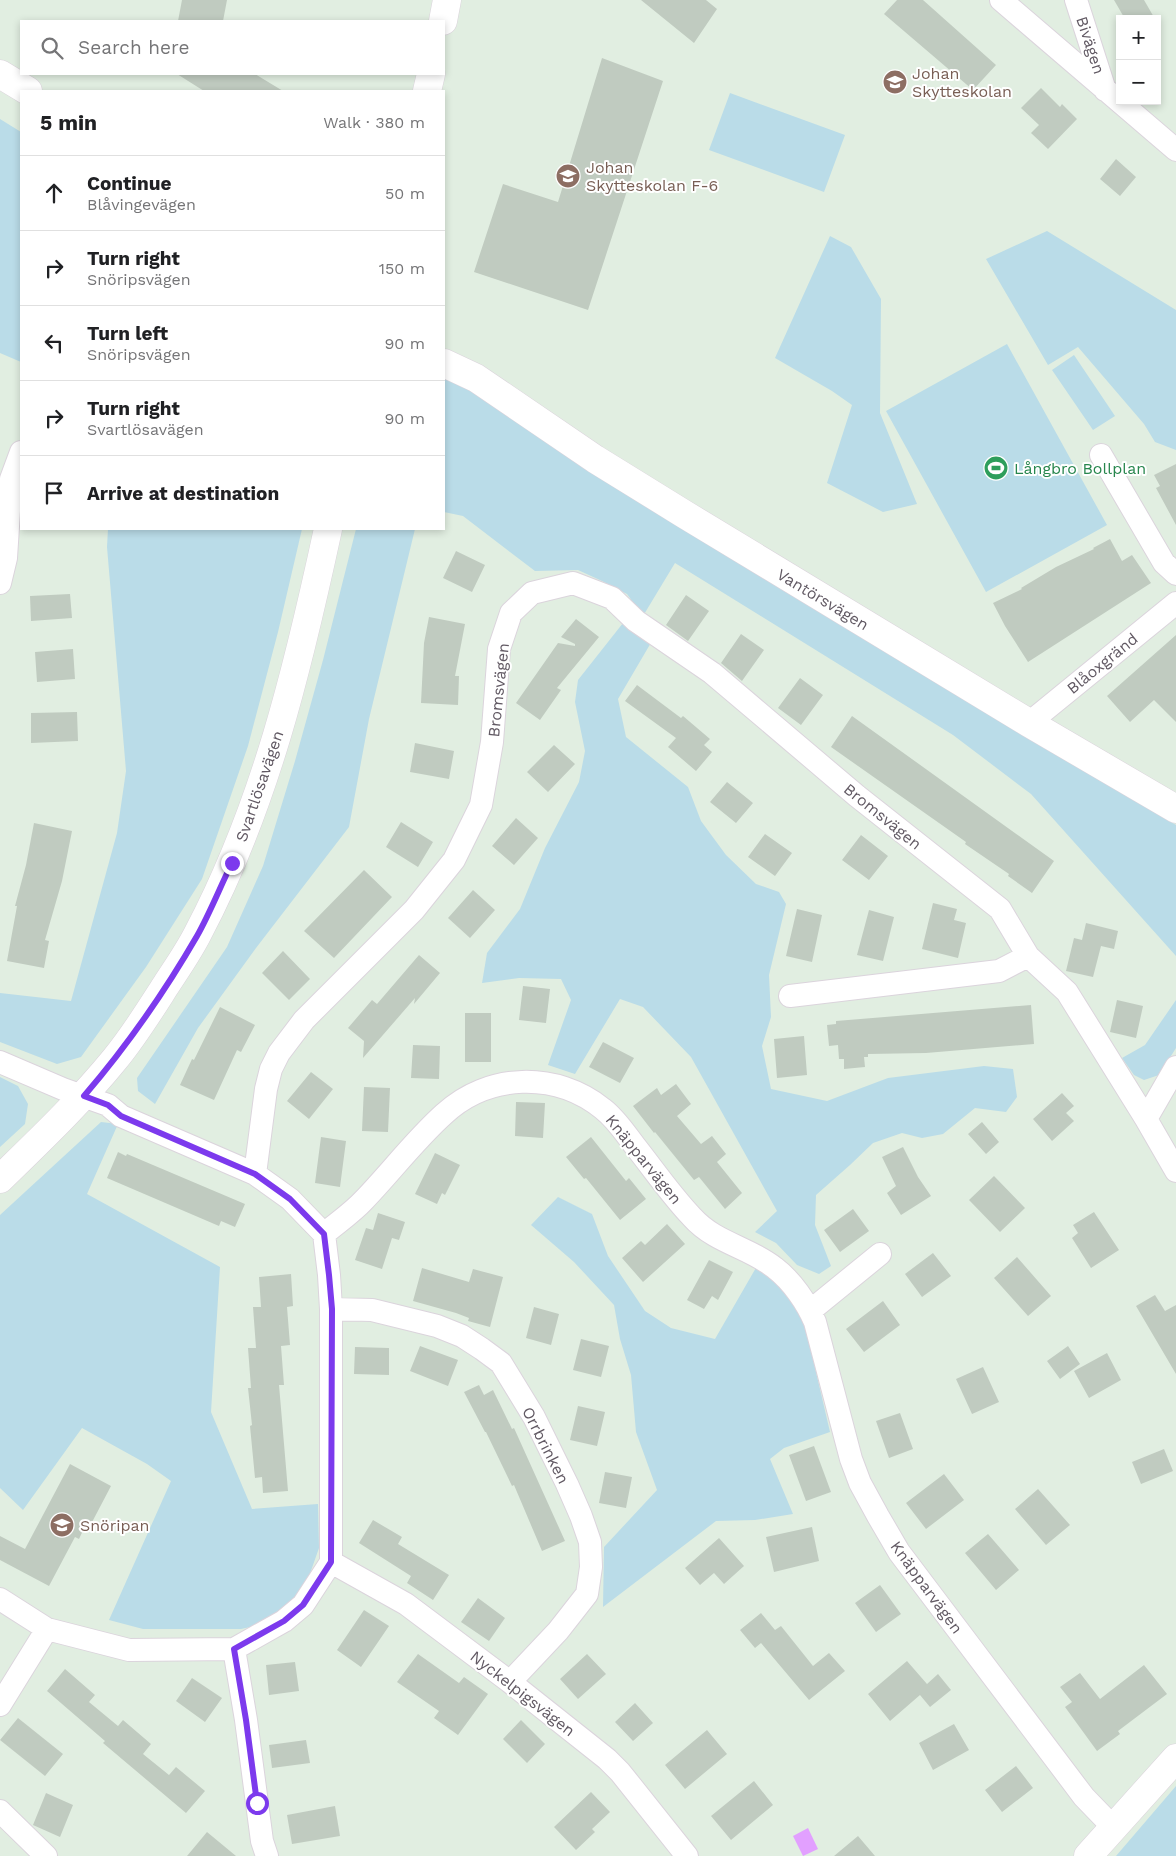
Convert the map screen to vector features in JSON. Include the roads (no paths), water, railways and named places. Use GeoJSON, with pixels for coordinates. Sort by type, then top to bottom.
{"type":"FeatureCollection","features":[{"type":"Feature","properties":{"kind":"street"},"geometry":{"type":"LineString","coordinates":[[442,20],[447,0]]}},
{"type":"Feature","properties":{"kind":"street"},"geometry":{"type":"LineString","coordinates":[[1001,0],[1176,150]]}},
{"type":"Feature","properties":{"kind":"street","name":"Bivägen"},"geometry":{"type":"LineString","coordinates":[[1076,0],[1105,91]]}},
{"type":"Feature","properties":{"kind":"street"},"geometry":{"type":"LineString","coordinates":[[0,74],[26,90]]}},
{"type":"Feature","properties":{"kind":"street"},"geometry":{"type":"LineString","coordinates":[[428,90],[431,75]]}},
{"type":"Feature","properties":{"kind":"street","name":"Vantörsvägen"},"geometry":{"type":"LineString","coordinates":[[445,349],[476,378],[595,459],[1028,723],[1176,809]]}},
{"type":"Feature","properties":{"kind":"street","name":"Vantörsvägen"},"geometry":{"type":"LineString","coordinates":[[445,363],[476,378]]}},
{"type":"Feature","properties":{"kind":"street"},"geometry":{"type":"LineString","coordinates":[[0,583],[6,558],[10,479],[20,454]]}},
{"type":"Feature","properties":{"kind":"street"},"geometry":{"type":"LineString","coordinates":[[1101,455],[1164,563],[1176,574]]}},
{"type":"Feature","properties":{"kind":"street","name":"Svartlösavägen"},"geometry":{"type":"LineString","coordinates":[[0,1179],[84,1096],[116,1058],[146,1017],[198,935],[232,863],[266,772],[295,675],[328,530]]}},
{"type":"Feature","properties":{"kind":"street","name":"Bromsvägen"},"geometry":{"type":"LineString","coordinates":[[255,1174],[266,1089],[271,1069],[279,1053],[304,1020],[414,910],[454,860],[481,805],[492,742],[499,649],[511,613],[532,593],[573,583],[612,598],[636,621],[712,673],[857,796],[1000,909],[1028,956],[1067,992],[1176,1171]]}},
{"type":"Feature","properties":{"kind":"street","name":"Blåoxgränd"},"geometry":{"type":"LineString","coordinates":[[1028,723],[1176,603]]}},
{"type":"Feature","properties":{"kind":"street"},"geometry":{"type":"LineString","coordinates":[[790,996],[999,971],[1028,956]]}},
{"type":"Feature","properties":{"kind":"street"},"geometry":{"type":"LineString","coordinates":[[0,1062],[63,1090],[108,1105],[121,1116],[255,1174],[290,1199],[324,1234],[332,1309],[331,1562],[303,1605],[284,1621],[234,1649],[129,1650],[47,1629],[0,1600]]}},
{"type":"Feature","properties":{"kind":"street"},"geometry":{"type":"LineString","coordinates":[[1146,1119],[1176,1067]]}},
{"type":"Feature","properties":{"kind":"street","name":"Knäpparvägen"},"geometry":{"type":"LineString","coordinates":[[324,1234],[362,1202],[444,1114],[472,1094],[487,1088],[515,1082],[551,1083],[578,1093],[603,1109],[620,1126],[682,1207],[695,1221],[706,1231],[775,1268],[786,1278],[810,1311],[815,1322],[851,1459],[860,1482],[899,1552],[1084,1797],[1113,1827]]}},
{"type":"Feature","properties":{"kind":"street"},"geometry":{"type":"LineString","coordinates":[[810,1311],[880,1254]]}},
{"type":"Feature","properties":{"kind":"street","name":"Orrbrinken"},"geometry":{"type":"LineString","coordinates":[[332,1309],[372,1310],[437,1326],[462,1336],[501,1363],[534,1417],[582,1516],[590,1542],[591,1567],[587,1594],[558,1631],[510,1682]]}},
{"type":"Feature","properties":{"kind":"street","name":"Nyckelpigsvägen"},"geometry":{"type":"LineString","coordinates":[[331,1562],[406,1604],[510,1682],[606,1759],[620,1772],[687,1856]]}},
{"type":"Feature","properties":{"kind":"street"},"geometry":{"type":"LineString","coordinates":[[0,1705],[47,1629]]}},
{"type":"Feature","properties":{"kind":"street"},"geometry":{"type":"LineString","coordinates":[[234,1649],[246,1720],[262,1841],[267,1856]]}},
{"type":"Feature","properties":{"kind":"street"},"geometry":{"type":"LineString","coordinates":[[1088,1856],[1176,1758]]}},
{"type":"Feature","properties":{"kind":"street"},"geometry":{"type":"LineString","coordinates":[[0,1811],[46,1856]]}},
{"type":"Feature","properties":{"kind":"place","name":"Johan Skytteskolan"},"geometry":{"type":"Point","coordinates":[895,82]}},
{"type":"Feature","properties":{"kind":"place","name":"Johan Skytteskolan F-6"},"geometry":{"type":"Point","coordinates":[568,176]}},
{"type":"Feature","properties":{"kind":"place","name":"Långbro Bollplan"},"geometry":{"type":"Point","coordinates":[996,468]}},
{"type":"Feature","properties":{"kind":"place","name":"Snöripan"},"geometry":{"type":"Point","coordinates":[62,1525]}}]}
